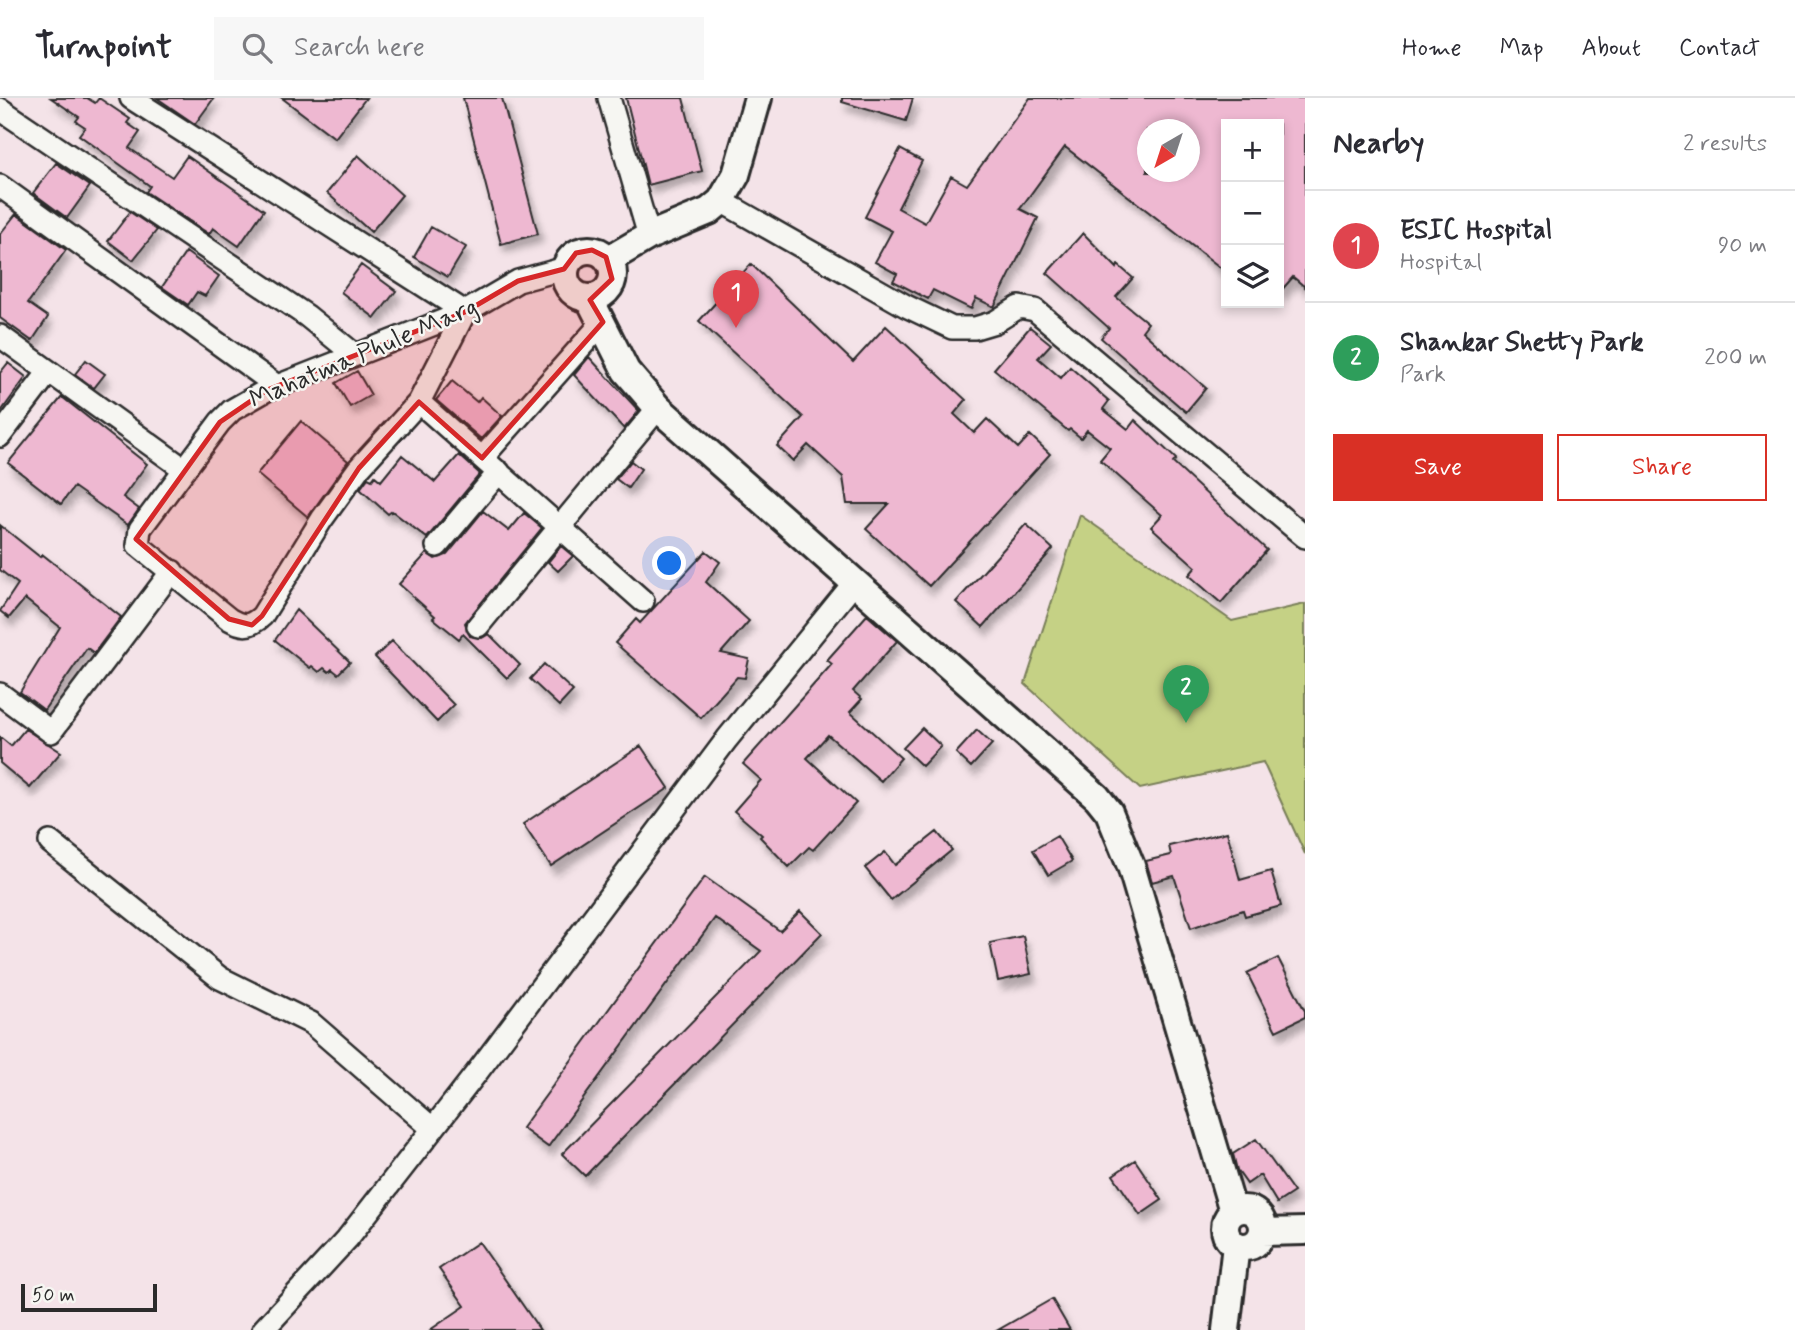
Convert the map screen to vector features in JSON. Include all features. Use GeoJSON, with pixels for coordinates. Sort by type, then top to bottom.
{"type":"FeatureCollection","features":[{"type":"Feature","properties":{"kind":"street"},"geometry":{"type":"LineString","coordinates":[[0,694],[51,733],[172,571],[229,619],[240,625],[252,625],[262,616],[310,537],[359,468],[419,402],[465,312],[131,98]]}},
{"type":"Feature","properties":{"kind":"street"},"geometry":{"type":"LineString","coordinates":[[609,98],[649,236]]}},
{"type":"Feature","properties":{"kind":"street"},"geometry":{"type":"LineString","coordinates":[[608,260],[649,236],[709,211],[721,201],[736,175],[758,98]]}},
{"type":"Feature","properties":{"kind":"street"},"geometry":{"type":"LineString","coordinates":[[0,108],[307,316],[355,355]]}},
{"type":"Feature","properties":{"kind":"street"},"geometry":{"type":"LineString","coordinates":[[0,186],[277,386]]}},
{"type":"Feature","properties":{"kind":"street"},"geometry":{"type":"LineString","coordinates":[[721,201],[906,306],[953,328],[975,328],[995,322],[1019,307],[1035,310],[1305,537]]}},
{"type":"Feature","properties":{"kind":"street"},"geometry":{"type":"LineString","coordinates":[[589,298],[604,292],[609,286],[612,271],[608,260],[599,252],[584,250],[570,258],[566,268],[569,287],[589,298],[626,371],[657,408],[1097,797],[1109,812],[1131,866],[1233,1211]]}},
{"type":"Feature","properties":{"kind":"street","name":"Mahatma Phule Marg"},"geometry":{"type":"LineString","coordinates":[[172,571],[138,545],[136,539],[140,529],[220,422],[232,410],[277,386],[465,312],[518,281],[566,268]]}},
{"type":"Feature","properties":{"kind":"street"},"geometry":{"type":"LineString","coordinates":[[482,458],[603,322]]}},
{"type":"Feature","properties":{"kind":"street"},"geometry":{"type":"LineString","coordinates":[[0,336],[184,470]]}},
{"type":"Feature","properties":{"kind":"street"},"geometry":{"type":"LineString","coordinates":[[0,436],[48,373]]}},
{"type":"Feature","properties":{"kind":"street"},"geometry":{"type":"LineString","coordinates":[[419,402],[643,601]]}},
{"type":"Feature","properties":{"kind":"street"},"geometry":{"type":"LineString","coordinates":[[478,626],[657,408]]}},
{"type":"Feature","properties":{"kind":"street"},"geometry":{"type":"LineString","coordinates":[[437,546],[499,472]]}},
{"type":"Feature","properties":{"kind":"street"},"geometry":{"type":"LineString","coordinates":[[263,1330],[346,1239],[433,1129],[727,739],[854,583]]}},
{"type":"Feature","properties":{"kind":"street"},"geometry":{"type":"LineString","coordinates":[[50,842],[220,978],[311,1023],[433,1129]]}},
{"type":"Feature","properties":{"kind":"street"},"geometry":{"type":"LineString","coordinates":[[1243,1208],[1253,1210],[1261,1217],[1264,1231],[1255,1244],[1246,1247],[1236,1245],[1228,1238],[1225,1229],[1227,1219],[1233,1211],[1243,1208]]}},
{"type":"Feature","properties":{"kind":"street"},"geometry":{"type":"LineString","coordinates":[[1264,1231],[1305,1231]]}},
{"type":"Feature","properties":{"kind":"street"},"geometry":{"type":"LineString","coordinates":[[1226,1330],[1236,1245]]}},
{"type":"Feature","properties":{"kind":"highlighted area"},"geometry":{"type":"Polygon","coordinates":[[[592,250],[606,257],[612,279],[590,300],[603,322],[482,458],[419,402],[359,468],[262,616],[252,625],[229,619],[136,539],[220,422],[267,390],[465,312],[518,281],[564,269],[576,253],[592,250]]]}},
{"type":"Feature","properties":{"kind":"green space"},"geometry":{"type":"Polygon","coordinates":[[[1080,515],[1232,621],[1305,604],[1305,854],[1263,762],[1140,789],[1025,684],[1080,515]]]}},
{"type":"Feature","properties":{"kind":"building"},"geometry":{"type":"Polygon","coordinates":[[[51,98],[87,98],[95,103],[99,98],[130,119],[127,123],[140,132],[129,148],[172,177],[187,156],[264,210],[239,246],[213,228],[209,234],[146,192],[150,186],[79,135],[85,127],[76,121],[79,117],[51,98]]]}},
{"type":"Feature","properties":{"kind":"building"},"geometry":{"type":"Polygon","coordinates":[[[157,98],[214,98],[195,124],[157,98]]]}},
{"type":"Feature","properties":{"kind":"building"},"geometry":{"type":"Polygon","coordinates":[[[282,98],[366,98],[335,138],[282,98]]]}},
{"type":"Feature","properties":{"kind":"building"},"geometry":{"type":"Polygon","coordinates":[[[463,98],[502,98],[538,234],[501,244],[463,98]]]}},
{"type":"Feature","properties":{"kind":"building"},"geometry":{"type":"Polygon","coordinates":[[[626,98],[683,98],[702,171],[648,185],[626,98]]]}},
{"type":"Feature","properties":{"kind":"building"},"geometry":{"type":"Polygon","coordinates":[[[842,98],[913,98],[906,121],[842,102],[842,98]]]}},
{"type":"Feature","properties":{"kind":"building"},"geometry":{"type":"Polygon","coordinates":[[[1030,98],[1305,98],[1305,287],[1293,277],[1284,287],[1284,119],[1221,119],[1221,268],[1065,147],[1020,209],[1038,218],[994,307],[976,298],[971,309],[933,290],[928,299],[893,281],[897,274],[875,262],[892,231],[865,217],[900,149],[922,161],[898,208],[925,223],[951,176],[967,185],[1030,98]]]}},
{"type":"Feature","properties":{"kind":"building"},"geometry":{"type":"Polygon","coordinates":[[[358,155],[402,195],[371,232],[327,193],[358,155]]]}},
{"type":"Feature","properties":{"kind":"building"},"geometry":{"type":"Polygon","coordinates":[[[56,163],[90,186],[67,218],[33,193],[56,163]]]}},
{"type":"Feature","properties":{"kind":"building"},"geometry":{"type":"Polygon","coordinates":[[[130,212],[157,230],[133,260],[108,241],[130,212]]]}},
{"type":"Feature","properties":{"kind":"building"},"geometry":{"type":"Polygon","coordinates":[[[16,214],[66,250],[28,303],[48,317],[32,341],[0,318],[0,234],[16,214]]]}},
{"type":"Feature","properties":{"kind":"building"},"geometry":{"type":"Polygon","coordinates":[[[431,227],[466,247],[448,277],[414,257],[431,227]]]}},
{"type":"Feature","properties":{"kind":"building"},"geometry":{"type":"Polygon","coordinates":[[[1083,233],[1117,268],[1118,265],[1133,278],[1116,297],[1148,323],[1142,331],[1206,388],[1186,412],[1101,338],[1109,328],[1047,273],[1083,233]]]}},
{"type":"Feature","properties":{"kind":"building"},"geometry":{"type":"Polygon","coordinates":[[[186,252],[219,276],[205,296],[197,292],[188,305],[162,287],[186,252]]]}},
{"type":"Feature","properties":{"kind":"building"},"geometry":{"type":"Polygon","coordinates":[[[751,264],[853,362],[886,326],[966,400],[954,414],[974,433],[987,419],[1018,448],[1030,435],[1050,454],[929,586],[866,529],[889,504],[847,504],[843,477],[808,445],[793,461],[777,446],[803,417],[699,321],[751,264]]]}},
{"type":"Feature","properties":{"kind":"building"},"geometry":{"type":"Polygon","coordinates":[[[361,265],[396,291],[375,318],[341,292],[361,265]]]}},
{"type":"Feature","properties":{"kind":"building"},"geometry":{"type":"Polygon","coordinates":[[[1030,327],[1051,344],[1038,358],[1061,378],[1070,367],[1109,401],[1103,409],[1128,429],[1135,420],[1176,459],[1173,463],[1267,550],[1221,603],[1189,575],[1196,567],[1151,527],[1162,515],[1100,460],[1110,448],[1087,430],[1081,438],[1070,429],[1068,431],[994,369],[1030,327]]]}},
{"type":"Feature","properties":{"kind":"building"},"geometry":{"type":"Polygon","coordinates":[[[589,357],[639,411],[624,429],[574,375],[589,357]]]}},
{"type":"Feature","properties":{"kind":"building"},"geometry":{"type":"Polygon","coordinates":[[[86,360],[105,374],[94,388],[75,374],[86,360]]]}},
{"type":"Feature","properties":{"kind":"building"},"geometry":{"type":"Polygon","coordinates":[[[8,363],[26,377],[0,413],[0,373],[8,363]]]}},
{"type":"Feature","properties":{"kind":"building"},"geometry":{"type":"Polygon","coordinates":[[[357,371],[371,395],[350,407],[336,383],[357,371]]]}},
{"type":"Feature","properties":{"kind":"building"},"geometry":{"type":"Polygon","coordinates":[[[452,381],[477,402],[481,397],[502,416],[481,439],[436,400],[452,381]]]}},
{"type":"Feature","properties":{"kind":"building"},"geometry":{"type":"Polygon","coordinates":[[[62,397],[147,464],[123,497],[139,509],[128,525],[74,487],[61,504],[8,463],[62,397]]]}},
{"type":"Feature","properties":{"kind":"building"},"geometry":{"type":"Polygon","coordinates":[[[301,421],[348,461],[308,517],[257,474],[301,421]]]}},
{"type":"Feature","properties":{"kind":"building"},"geometry":{"type":"Polygon","coordinates":[[[402,455],[435,482],[459,455],[480,474],[427,538],[392,511],[388,514],[360,489],[368,478],[372,480],[375,476],[381,481],[402,455]]]}},
{"type":"Feature","properties":{"kind":"building"},"geometry":{"type":"Polygon","coordinates":[[[631,461],[641,469],[628,488],[616,479],[631,461]]]}},
{"type":"Feature","properties":{"kind":"building"},"geometry":{"type":"Polygon","coordinates":[[[483,511],[509,531],[524,513],[542,528],[465,623],[470,636],[482,638],[489,634],[520,665],[507,678],[463,634],[459,639],[399,584],[427,553],[435,559],[447,555],[483,511]]]}},
{"type":"Feature","properties":{"kind":"building"},"geometry":{"type":"Polygon","coordinates":[[[1026,524],[1053,549],[983,627],[956,602],[1026,524]]]}},
{"type":"Feature","properties":{"kind":"building"},"geometry":{"type":"Polygon","coordinates":[[[0,525],[40,557],[42,554],[121,617],[94,653],[87,648],[44,710],[20,692],[60,627],[25,599],[9,618],[0,611],[18,584],[0,570],[0,525]]]}},
{"type":"Feature","properties":{"kind":"building"},"geometry":{"type":"Polygon","coordinates":[[[561,546],[573,556],[558,571],[548,562],[561,546]]]}},
{"type":"Feature","properties":{"kind":"building"},"geometry":{"type":"Polygon","coordinates":[[[706,551],[720,562],[706,582],[749,621],[721,653],[749,659],[745,678],[737,677],[701,718],[615,643],[636,619],[640,623],[706,551]]]}},
{"type":"Feature","properties":{"kind":"building"},"geometry":{"type":"Polygon","coordinates":[[[296,610],[350,662],[338,674],[332,669],[329,672],[324,668],[319,672],[312,666],[310,668],[275,640],[296,610]]]}},
{"type":"Feature","properties":{"kind":"building"},"geometry":{"type":"Polygon","coordinates":[[[867,615],[897,641],[853,691],[862,699],[850,712],[901,758],[881,781],[828,735],[807,758],[856,803],[813,850],[809,847],[789,867],[760,837],[762,835],[734,811],[761,780],[743,764],[832,664],[827,660],[867,615]]]}},
{"type":"Feature","properties":{"kind":"building"},"geometry":{"type":"Polygon","coordinates":[[[392,641],[454,705],[437,722],[375,657],[392,641]]]}},
{"type":"Feature","properties":{"kind":"building"},"geometry":{"type":"Polygon","coordinates":[[[544,664],[573,691],[559,706],[530,679],[544,664]]]}},
{"type":"Feature","properties":{"kind":"building"},"geometry":{"type":"Polygon","coordinates":[[[922,728],[941,746],[922,766],[903,748],[922,728]]]}},
{"type":"Feature","properties":{"kind":"building"},"geometry":{"type":"Polygon","coordinates":[[[25,729],[61,752],[30,788],[0,763],[0,737],[11,746],[25,729]]]}},
{"type":"Feature","properties":{"kind":"building"},"geometry":{"type":"Polygon","coordinates":[[[977,730],[992,744],[971,767],[956,753],[977,730]]]}},
{"type":"Feature","properties":{"kind":"building"},"geometry":{"type":"Polygon","coordinates":[[[641,746],[669,788],[551,866],[523,824],[641,746]]]}},
{"type":"Feature","properties":{"kind":"building"},"geometry":{"type":"Polygon","coordinates":[[[937,832],[952,850],[891,900],[865,868],[885,852],[895,865],[937,832]]]}},
{"type":"Feature","properties":{"kind":"building"},"geometry":{"type":"Polygon","coordinates":[[[1227,832],[1240,880],[1271,871],[1281,906],[1245,916],[1243,910],[1191,928],[1174,876],[1152,882],[1146,861],[1171,855],[1169,846],[1227,832]]]}},
{"type":"Feature","properties":{"kind":"building"},"geometry":{"type":"Polygon","coordinates":[[[1057,836],[1072,861],[1048,875],[1033,850],[1057,836]]]}},
{"type":"Feature","properties":{"kind":"building"},"geometry":{"type":"Polygon","coordinates":[[[705,877],[780,931],[800,911],[822,933],[585,1176],[562,1154],[761,951],[715,918],[548,1147],[522,1128],[705,877]]]}},
{"type":"Feature","properties":{"kind":"building"},"geometry":{"type":"Polygon","coordinates":[[[1023,936],[1031,974],[998,981],[990,943],[1023,936]]]}},
{"type":"Feature","properties":{"kind":"building"},"geometry":{"type":"Polygon","coordinates":[[[1278,958],[1305,1011],[1305,1017],[1276,1031],[1247,973],[1278,958]]]}},
{"type":"Feature","properties":{"kind":"building"},"geometry":{"type":"Polygon","coordinates":[[[1256,1139],[1294,1192],[1277,1203],[1260,1175],[1247,1184],[1237,1170],[1233,1154],[1256,1139]]]}},
{"type":"Feature","properties":{"kind":"building"},"geometry":{"type":"Polygon","coordinates":[[[1135,1160],[1162,1200],[1140,1215],[1113,1175],[1135,1160]]]}},
{"type":"Feature","properties":{"kind":"building"},"geometry":{"type":"Polygon","coordinates":[[[479,1242],[540,1330],[430,1330],[465,1306],[439,1269],[479,1242]]]}},
{"type":"Feature","properties":{"kind":"building"},"geometry":{"type":"Polygon","coordinates":[[[1052,1299],[1070,1330],[998,1330],[1052,1299]]]}},
{"type":"Feature","properties":{"kind":"place","name":"ESIC Hospital"},"geometry":{"type":"Point","coordinates":[736,328]}},
{"type":"Feature","properties":{"kind":"place","name":"Shankar Shetty Park"},"geometry":{"type":"Point","coordinates":[1186,723]}}]}
